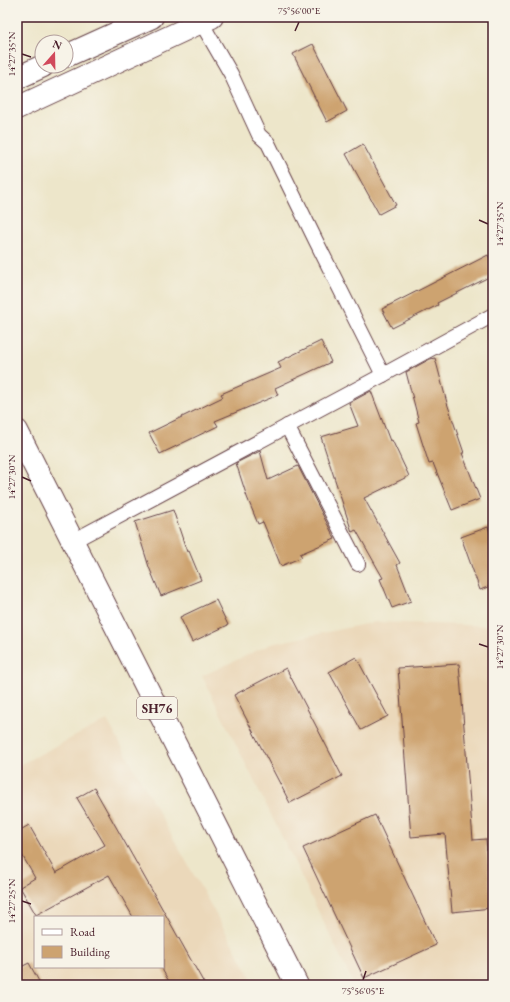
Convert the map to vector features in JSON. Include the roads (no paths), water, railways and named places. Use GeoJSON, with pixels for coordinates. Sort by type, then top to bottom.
{"type":"FeatureCollection","features":[{"type":"Feature","properties":{"kind":"main road"},"geometry":{"type":"LineString","coordinates":[[74,52],[152,17]]}},
{"type":"Feature","properties":{"kind":"main road"},"geometry":{"type":"LineString","coordinates":[[17,108],[207,20]]}},
{"type":"Feature","properties":{"kind":"main road"},"geometry":{"type":"LineString","coordinates":[[17,78],[34,70]]}},
{"type":"Feature","properties":{"kind":"main road","name":"SH76"},"geometry":{"type":"LineString","coordinates":[[17,431],[298,985]]}},
{"type":"Feature","properties":{"kind":"street"},"geometry":{"type":"LineString","coordinates":[[207,20],[259,135],[268,143],[383,375]]}},
{"type":"Feature","properties":{"kind":"street"},"geometry":{"type":"LineString","coordinates":[[73,541],[493,315]]}},
{"type":"Feature","properties":{"kind":"street"},"geometry":{"type":"LineString","coordinates":[[287,426],[358,564]]}}]}
